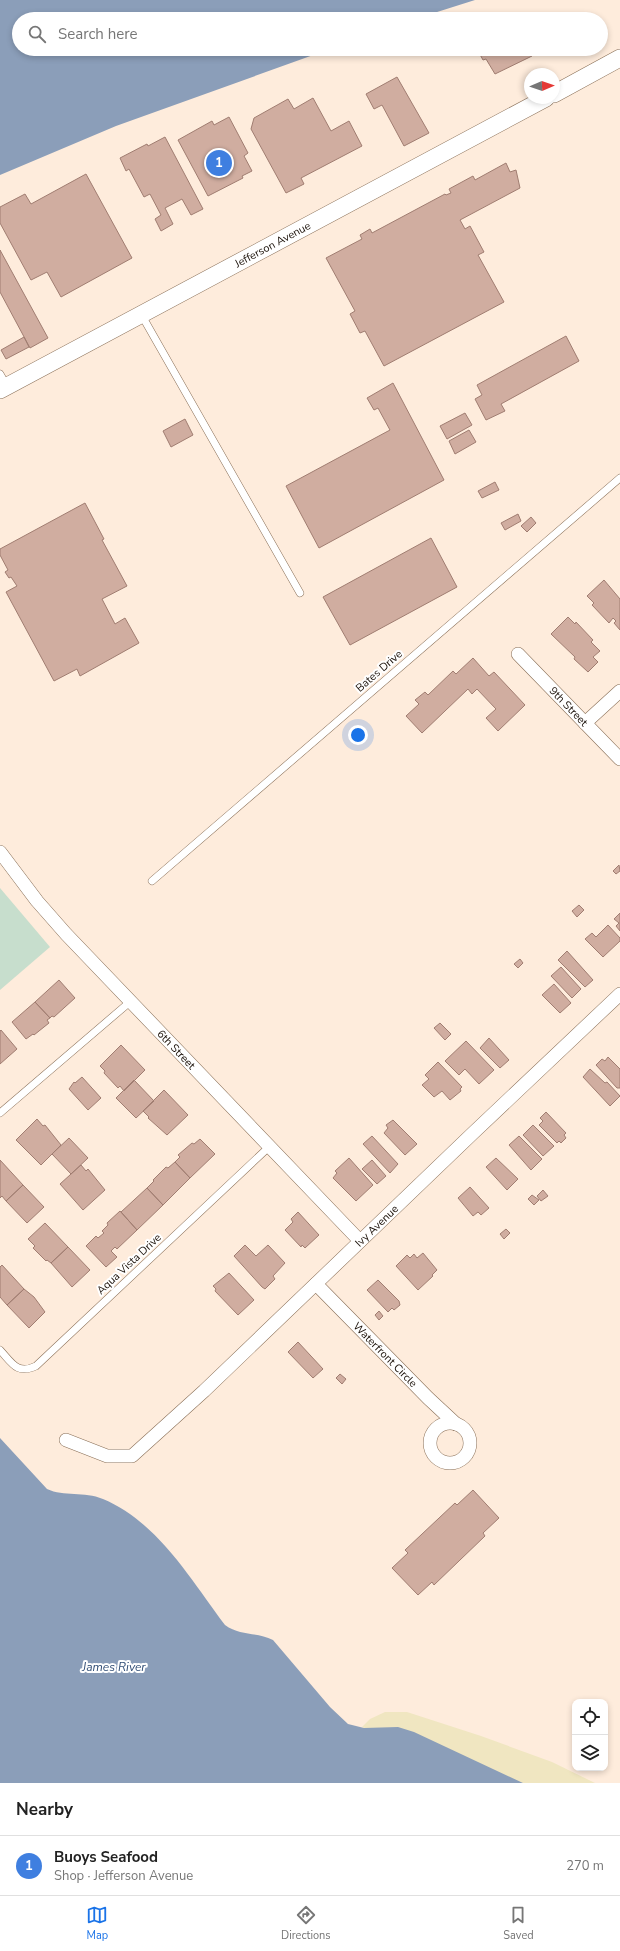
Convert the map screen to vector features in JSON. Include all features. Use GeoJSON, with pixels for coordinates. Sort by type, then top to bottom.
{"type":"FeatureCollection","features":[{"type":"Feature","properties":{"kind":"street"},"geometry":{"type":"LineString","coordinates":[[560,91],[620,58]]}},
{"type":"Feature","properties":{"kind":"street","name":"Jefferson Avenue"},"geometry":{"type":"LineString","coordinates":[[2,384],[141,314],[535,104]]}},
{"type":"Feature","properties":{"kind":"street","name":"9th Street"},"geometry":{"type":"LineString","coordinates":[[518,654],[620,759]]}},
{"type":"Feature","properties":{"kind":"street"},"geometry":{"type":"LineString","coordinates":[[585,723],[620,691]]}},
{"type":"Feature","properties":{"kind":"street","name":"6th Street"},"geometry":{"type":"LineString","coordinates":[[0,852],[37,902],[360,1241]]}},
{"type":"Feature","properties":{"kind":"street","name":"Ivy Avenue"},"geometry":{"type":"LineString","coordinates":[[66,1440],[107,1456],[132,1456],[204,1391],[620,994]]}},
{"type":"Feature","properties":{"kind":"street","name":"Waterfront Circle"},"geometry":{"type":"LineString","coordinates":[[316,1284],[428,1398],[456,1424]]}},
{"type":"Feature","properties":{"kind":"lane"},"geometry":{"type":"LineString","coordinates":[[141,314],[300,594]]}},
{"type":"Feature","properties":{"kind":"lane","name":"Bates Drive"},"geometry":{"type":"LineString","coordinates":[[152,881],[620,478]]}},
{"type":"Feature","properties":{"kind":"lane"},"geometry":{"type":"LineString","coordinates":[[0,1113],[131,1001]]}},
{"type":"Feature","properties":{"kind":"lane","name":"Aqua Vista Drive"},"geometry":{"type":"LineString","coordinates":[[0,1350],[16,1368],[28,1370],[36,1366],[270,1146]]}},
{"type":"Feature","properties":{"kind":"green space"},"geometry":{"type":"Polygon","coordinates":[[[0,888],[50,947],[0,990],[0,888]]]}},
{"type":"Feature","properties":{"kind":"sand"},"geometry":{"type":"Polygon","coordinates":[[[385,1712],[407,1712],[481,1736],[552,1762],[595,1783],[492,1783],[362,1727],[370,1719],[385,1712]]]}},
{"type":"Feature","properties":{"kind":"water"},"geometry":{"type":"Polygon","coordinates":[[[0,0],[475,0],[437,12],[12,12],[12,56],[311,56],[116,126],[0,175],[0,0]]]}},
{"type":"Feature","properties":{"kind":"water","name":"James River"},"geometry":{"type":"Polygon","coordinates":[[[0,1438],[47,1489],[60,1493],[89,1495],[103,1499],[123,1509],[140,1522],[157,1537],[172,1554],[225,1625],[237,1631],[273,1640],[330,1707],[348,1724],[364,1728],[398,1727],[414,1732],[523,1783],[0,1783],[0,1438]]]}},
{"type":"Feature","properties":{"kind":"building"},"geometry":{"type":"Polygon","coordinates":[[[481,56],[532,56],[495,74],[486,59],[483,60],[481,56]]]}},
{"type":"Feature","properties":{"kind":"building"},"geometry":{"type":"Polygon","coordinates":[[[397,77],[429,133],[404,146],[382,105],[374,109],[366,94],[397,77]]]}},
{"type":"Feature","properties":{"kind":"building"},"geometry":{"type":"Polygon","coordinates":[[[313,98],[331,131],[349,121],[362,146],[301,178],[304,184],[286,193],[251,129],[254,118],[288,99],[294,109],[313,98]]]}},
{"type":"Feature","properties":{"kind":"building"},"geometry":{"type":"Polygon","coordinates":[[[229,117],[248,153],[244,156],[252,171],[242,176],[243,178],[208,196],[178,140],[212,121],[214,125],[229,117]]]}},
{"type":"Feature","properties":{"kind":"building"},"geometry":{"type":"Polygon","coordinates":[[[165,137],[203,209],[191,215],[182,199],[165,208],[173,224],[161,231],[155,219],[161,215],[150,194],[144,197],[129,169],[126,171],[120,158],[147,144],[148,146],[165,137]]]}},
{"type":"Feature","properties":{"kind":"building"},"geometry":{"type":"Polygon","coordinates":[[[506,163],[510,172],[516,170],[520,188],[460,220],[465,229],[470,226],[484,252],[478,255],[504,302],[384,366],[365,331],[360,333],[350,314],[355,311],[326,258],[362,239],[360,235],[370,229],[372,233],[445,194],[451,193],[449,189],[473,176],[475,180],[506,163]]]}},
{"type":"Feature","properties":{"kind":"building"},"geometry":{"type":"Polygon","coordinates":[[[86,174],[132,258],[61,297],[47,272],[31,280],[0,223],[0,207],[25,194],[31,204],[86,174]]]}},
{"type":"Feature","properties":{"kind":"building"},"geometry":{"type":"Polygon","coordinates":[[[0,250],[48,338],[30,348],[0,292],[0,250]]]}},
{"type":"Feature","properties":{"kind":"building"},"geometry":{"type":"Polygon","coordinates":[[[566,336],[579,361],[501,404],[505,411],[486,420],[475,399],[482,395],[477,385],[566,336]]]}},
{"type":"Feature","properties":{"kind":"building"},"geometry":{"type":"Polygon","coordinates":[[[24,337],[29,347],[6,359],[1,350],[24,337]]]}},
{"type":"Feature","properties":{"kind":"building"},"geometry":{"type":"Polygon","coordinates":[[[393,383],[444,480],[319,548],[286,486],[390,430],[378,408],[374,410],[367,398],[393,383]]]}},
{"type":"Feature","properties":{"kind":"building"},"geometry":{"type":"Polygon","coordinates":[[[465,413],[472,425],[447,439],[440,426],[465,413]]]}},
{"type":"Feature","properties":{"kind":"building"},"geometry":{"type":"Polygon","coordinates":[[[185,419],[193,435],[171,447],[163,431],[185,419]]]}},
{"type":"Feature","properties":{"kind":"building"},"geometry":{"type":"Polygon","coordinates":[[[469,430],[476,442],[455,454],[449,441],[469,430]]]}},
{"type":"Feature","properties":{"kind":"building"},"geometry":{"type":"Polygon","coordinates":[[[495,482],[499,490],[482,498],[478,491],[495,482]]]}},
{"type":"Feature","properties":{"kind":"building"},"geometry":{"type":"Polygon","coordinates":[[[85,503],[104,539],[102,540],[127,586],[102,599],[115,624],[125,618],[139,643],[80,676],[77,669],[54,681],[6,592],[17,586],[11,577],[9,578],[5,572],[8,570],[0,555],[0,549],[85,503]]]}},
{"type":"Feature","properties":{"kind":"building"},"geometry":{"type":"Polygon","coordinates":[[[518,514],[521,521],[505,530],[501,523],[518,514]]]}},
{"type":"Feature","properties":{"kind":"building"},"geometry":{"type":"Polygon","coordinates":[[[531,517],[536,523],[527,532],[521,526],[531,517]]]}},
{"type":"Feature","properties":{"kind":"building"},"geometry":{"type":"Polygon","coordinates":[[[431,538],[457,587],[350,645],[323,597],[431,538]]]}},
{"type":"Feature","properties":{"kind":"building"},"geometry":{"type":"Polygon","coordinates":[[[604,580],[620,599],[620,630],[614,623],[616,621],[613,618],[609,623],[592,605],[594,603],[587,596],[604,580]]]}},
{"type":"Feature","properties":{"kind":"building"},"geometry":{"type":"Polygon","coordinates":[[[568,617],[575,624],[576,622],[593,640],[591,642],[600,651],[593,657],[598,662],[588,672],[551,634],[568,617]]]}},
{"type":"Feature","properties":{"kind":"building"},"geometry":{"type":"Polygon","coordinates":[[[473,658],[489,676],[494,672],[525,705],[498,731],[486,718],[496,709],[477,689],[472,694],[468,689],[422,733],[406,716],[419,704],[415,700],[425,692],[428,695],[453,671],[456,674],[473,658]]]}},
{"type":"Feature","properties":{"kind":"building"},"geometry":{"type":"Polygon","coordinates":[[[619,865],[620,871],[616,874],[613,871],[619,865]]]}},
{"type":"Feature","properties":{"kind":"building"},"geometry":{"type":"Polygon","coordinates":[[[579,905],[584,910],[577,917],[572,911],[579,905]]]}},
{"type":"Feature","properties":{"kind":"building"},"geometry":{"type":"Polygon","coordinates":[[[620,913],[620,931],[616,926],[619,923],[614,919],[620,913]]]}},
{"type":"Feature","properties":{"kind":"building"},"geometry":{"type":"Polygon","coordinates":[[[608,925],[620,938],[620,941],[603,957],[585,939],[592,933],[596,937],[608,925]]]}},
{"type":"Feature","properties":{"kind":"building"},"geometry":{"type":"Polygon","coordinates":[[[567,951],[593,980],[585,987],[558,960],[567,951]]]}},
{"type":"Feature","properties":{"kind":"building"},"geometry":{"type":"Polygon","coordinates":[[[520,959],[523,963],[518,968],[514,964],[520,959]]]}},
{"type":"Feature","properties":{"kind":"building"},"geometry":{"type":"Polygon","coordinates":[[[561,967],[581,989],[572,998],[551,976],[561,967]]]}},
{"type":"Feature","properties":{"kind":"building"},"geometry":{"type":"Polygon","coordinates":[[[59,980],[75,998],[54,1017],[52,1016],[50,1018],[35,1002],[59,980]]]}},
{"type":"Feature","properties":{"kind":"building"},"geometry":{"type":"Polygon","coordinates":[[[554,984],[571,1003],[560,1013],[542,995],[554,984]]]}},
{"type":"Feature","properties":{"kind":"building"},"geometry":{"type":"Polygon","coordinates":[[[35,1002],[50,1018],[47,1020],[49,1023],[34,1035],[33,1034],[26,1039],[12,1022],[35,1002]]]}},
{"type":"Feature","properties":{"kind":"building"},"geometry":{"type":"Polygon","coordinates":[[[440,1023],[451,1034],[445,1040],[434,1028],[440,1023]]]}},
{"type":"Feature","properties":{"kind":"building"},"geometry":{"type":"Polygon","coordinates":[[[1,1030],[17,1049],[0,1064],[0,1031],[1,1030]]]}},
{"type":"Feature","properties":{"kind":"building"},"geometry":{"type":"Polygon","coordinates":[[[489,1038],[509,1060],[500,1068],[480,1048],[489,1038]]]}},
{"type":"Feature","properties":{"kind":"building"},"geometry":{"type":"Polygon","coordinates":[[[466,1041],[494,1070],[479,1084],[465,1069],[459,1075],[445,1061],[466,1041]]]}},
{"type":"Feature","properties":{"kind":"building"},"geometry":{"type":"Polygon","coordinates":[[[121,1045],[145,1070],[124,1091],[120,1086],[118,1088],[104,1073],[105,1071],[100,1066],[121,1045]]]}},
{"type":"Feature","properties":{"kind":"building"},"geometry":{"type":"Polygon","coordinates":[[[608,1057],[620,1069],[620,1088],[617,1088],[596,1065],[602,1059],[605,1061],[608,1057]]]}},
{"type":"Feature","properties":{"kind":"building"},"geometry":{"type":"Polygon","coordinates":[[[438,1062],[462,1087],[460,1089],[461,1091],[450,1100],[442,1091],[434,1097],[422,1085],[429,1079],[425,1075],[438,1062]]]}},
{"type":"Feature","properties":{"kind":"building"},"geometry":{"type":"Polygon","coordinates":[[[590,1069],[605,1083],[607,1082],[620,1096],[610,1106],[583,1077],[590,1069]]]}},
{"type":"Feature","properties":{"kind":"building"},"geometry":{"type":"Polygon","coordinates":[[[82,1077],[101,1098],[88,1110],[69,1089],[74,1082],[75,1083],[82,1077]]]}},
{"type":"Feature","properties":{"kind":"building"},"geometry":{"type":"Polygon","coordinates":[[[134,1080],[154,1101],[136,1118],[116,1098],[134,1080]]]}},
{"type":"Feature","properties":{"kind":"building"},"geometry":{"type":"Polygon","coordinates":[[[164,1090],[188,1115],[167,1135],[148,1118],[149,1117],[143,1111],[164,1090]]]}},
{"type":"Feature","properties":{"kind":"building"},"geometry":{"type":"Polygon","coordinates":[[[546,1112],[566,1133],[564,1135],[566,1138],[561,1143],[559,1141],[557,1143],[539,1125],[543,1121],[540,1118],[546,1112]]]}},
{"type":"Feature","properties":{"kind":"building"},"geometry":{"type":"Polygon","coordinates":[[[37,1119],[43,1126],[45,1125],[61,1145],[41,1165],[16,1140],[37,1119]]]}},
{"type":"Feature","properties":{"kind":"building"},"geometry":{"type":"Polygon","coordinates":[[[393,1120],[417,1144],[405,1155],[384,1133],[388,1128],[386,1125],[393,1120]]]}},
{"type":"Feature","properties":{"kind":"building"},"geometry":{"type":"Polygon","coordinates":[[[533,1125],[554,1146],[543,1156],[523,1135],[533,1125]]]}},
{"type":"Feature","properties":{"kind":"building"},"geometry":{"type":"Polygon","coordinates":[[[372,1136],[398,1164],[390,1173],[363,1144],[372,1136]]]}},
{"type":"Feature","properties":{"kind":"building"},"geometry":{"type":"Polygon","coordinates":[[[519,1136],[542,1159],[531,1170],[509,1145],[519,1136]]]}},
{"type":"Feature","properties":{"kind":"building"},"geometry":{"type":"Polygon","coordinates":[[[69,1138],[88,1158],[71,1174],[52,1154],[69,1138]]]}},
{"type":"Feature","properties":{"kind":"building"},"geometry":{"type":"Polygon","coordinates":[[[200,1139],[215,1154],[190,1178],[175,1162],[180,1157],[178,1155],[192,1143],[194,1144],[200,1139]]]}},
{"type":"Feature","properties":{"kind":"building"},"geometry":{"type":"Polygon","coordinates":[[[349,1158],[373,1185],[356,1201],[333,1178],[337,1173],[335,1171],[349,1158]]]}},
{"type":"Feature","properties":{"kind":"building"},"geometry":{"type":"Polygon","coordinates":[[[496,1158],[518,1179],[507,1190],[486,1167],[496,1158]]]}},
{"type":"Feature","properties":{"kind":"building"},"geometry":{"type":"Polygon","coordinates":[[[0,1160],[23,1185],[6,1201],[2,1196],[0,1198],[0,1160]]]}},
{"type":"Feature","properties":{"kind":"building"},"geometry":{"type":"Polygon","coordinates":[[[372,1160],[386,1176],[377,1184],[362,1169],[372,1160]]]}},
{"type":"Feature","properties":{"kind":"building"},"geometry":{"type":"Polygon","coordinates":[[[175,1162],[190,1178],[163,1205],[147,1188],[166,1167],[168,1168],[175,1162]]]}},
{"type":"Feature","properties":{"kind":"building"},"geometry":{"type":"Polygon","coordinates":[[[81,1165],[86,1171],[88,1169],[105,1190],[83,1210],[60,1184],[81,1165]]]}},
{"type":"Feature","properties":{"kind":"building"},"geometry":{"type":"Polygon","coordinates":[[[23,1185],[44,1207],[27,1223],[6,1201],[23,1185]]]}},
{"type":"Feature","properties":{"kind":"building"},"geometry":{"type":"Polygon","coordinates":[[[470,1187],[489,1208],[481,1215],[478,1212],[473,1216],[458,1198],[470,1187]]]}},
{"type":"Feature","properties":{"kind":"building"},"geometry":{"type":"Polygon","coordinates":[[[147,1188],[163,1205],[137,1230],[121,1212],[147,1188]]]}},
{"type":"Feature","properties":{"kind":"building"},"geometry":{"type":"Polygon","coordinates":[[[543,1190],[548,1196],[541,1201],[537,1196],[543,1190]]]}},
{"type":"Feature","properties":{"kind":"building"},"geometry":{"type":"Polygon","coordinates":[[[532,1195],[539,1200],[534,1205],[528,1199],[532,1195]]]}},
{"type":"Feature","properties":{"kind":"building"},"geometry":{"type":"Polygon","coordinates":[[[120,1211],[137,1230],[117,1249],[115,1247],[111,1251],[117,1257],[106,1267],[86,1246],[96,1236],[98,1238],[104,1233],[102,1231],[108,1225],[107,1223],[120,1211]]]}},
{"type":"Feature","properties":{"kind":"building"},"geometry":{"type":"Polygon","coordinates":[[[298,1212],[319,1235],[305,1248],[302,1245],[301,1247],[285,1230],[293,1222],[291,1219],[298,1212]]]}},
{"type":"Feature","properties":{"kind":"building"},"geometry":{"type":"Polygon","coordinates":[[[45,1223],[68,1247],[51,1263],[47,1260],[46,1261],[33,1248],[35,1246],[28,1239],[45,1223]]]}},
{"type":"Feature","properties":{"kind":"building"},"geometry":{"type":"Polygon","coordinates":[[[506,1229],[510,1233],[504,1239],[500,1234],[506,1229]]]}},
{"type":"Feature","properties":{"kind":"building"},"geometry":{"type":"Polygon","coordinates":[[[245,1245],[256,1256],[268,1245],[285,1263],[273,1276],[275,1279],[265,1289],[234,1256],[245,1245]]]}},
{"type":"Feature","properties":{"kind":"building"},"geometry":{"type":"Polygon","coordinates":[[[68,1247],[90,1270],[72,1287],[51,1263],[68,1247]]]}},
{"type":"Feature","properties":{"kind":"building"},"geometry":{"type":"Polygon","coordinates":[[[423,1253],[437,1270],[432,1275],[433,1276],[418,1290],[396,1266],[407,1255],[410,1258],[414,1254],[417,1258],[423,1253]]]}},
{"type":"Feature","properties":{"kind":"building"},"geometry":{"type":"Polygon","coordinates":[[[2,1265],[24,1289],[7,1305],[0,1297],[0,1267],[2,1265]]]}},
{"type":"Feature","properties":{"kind":"building"},"geometry":{"type":"Polygon","coordinates":[[[229,1273],[254,1300],[238,1315],[215,1291],[216,1289],[213,1286],[229,1273]]]}},
{"type":"Feature","properties":{"kind":"building"},"geometry":{"type":"Polygon","coordinates":[[[378,1280],[399,1301],[400,1305],[394,1310],[392,1308],[388,1312],[367,1290],[378,1280]]]}},
{"type":"Feature","properties":{"kind":"building"},"geometry":{"type":"Polygon","coordinates":[[[24,1289],[34,1297],[45,1312],[29,1328],[7,1305],[24,1289]]]}},
{"type":"Feature","properties":{"kind":"building"},"geometry":{"type":"Polygon","coordinates":[[[379,1311],[383,1316],[379,1320],[375,1315],[379,1311]]]}},
{"type":"Feature","properties":{"kind":"building"},"geometry":{"type":"Polygon","coordinates":[[[298,1342],[323,1369],[313,1378],[288,1352],[298,1342]]]}},
{"type":"Feature","properties":{"kind":"building"},"geometry":{"type":"Polygon","coordinates":[[[340,1374],[346,1379],[342,1384],[336,1378],[340,1374]]]}},
{"type":"Feature","properties":{"kind":"building"},"geometry":{"type":"Polygon","coordinates":[[[473,1490],[499,1518],[483,1533],[485,1536],[434,1585],[432,1582],[418,1595],[392,1568],[408,1553],[405,1550],[455,1503],[457,1505],[473,1490]]]}},
{"type":"Feature","properties":{"kind":"place","name":"Buoys Seafood"},"geometry":{"type":"Point","coordinates":[219,163]}}]}
